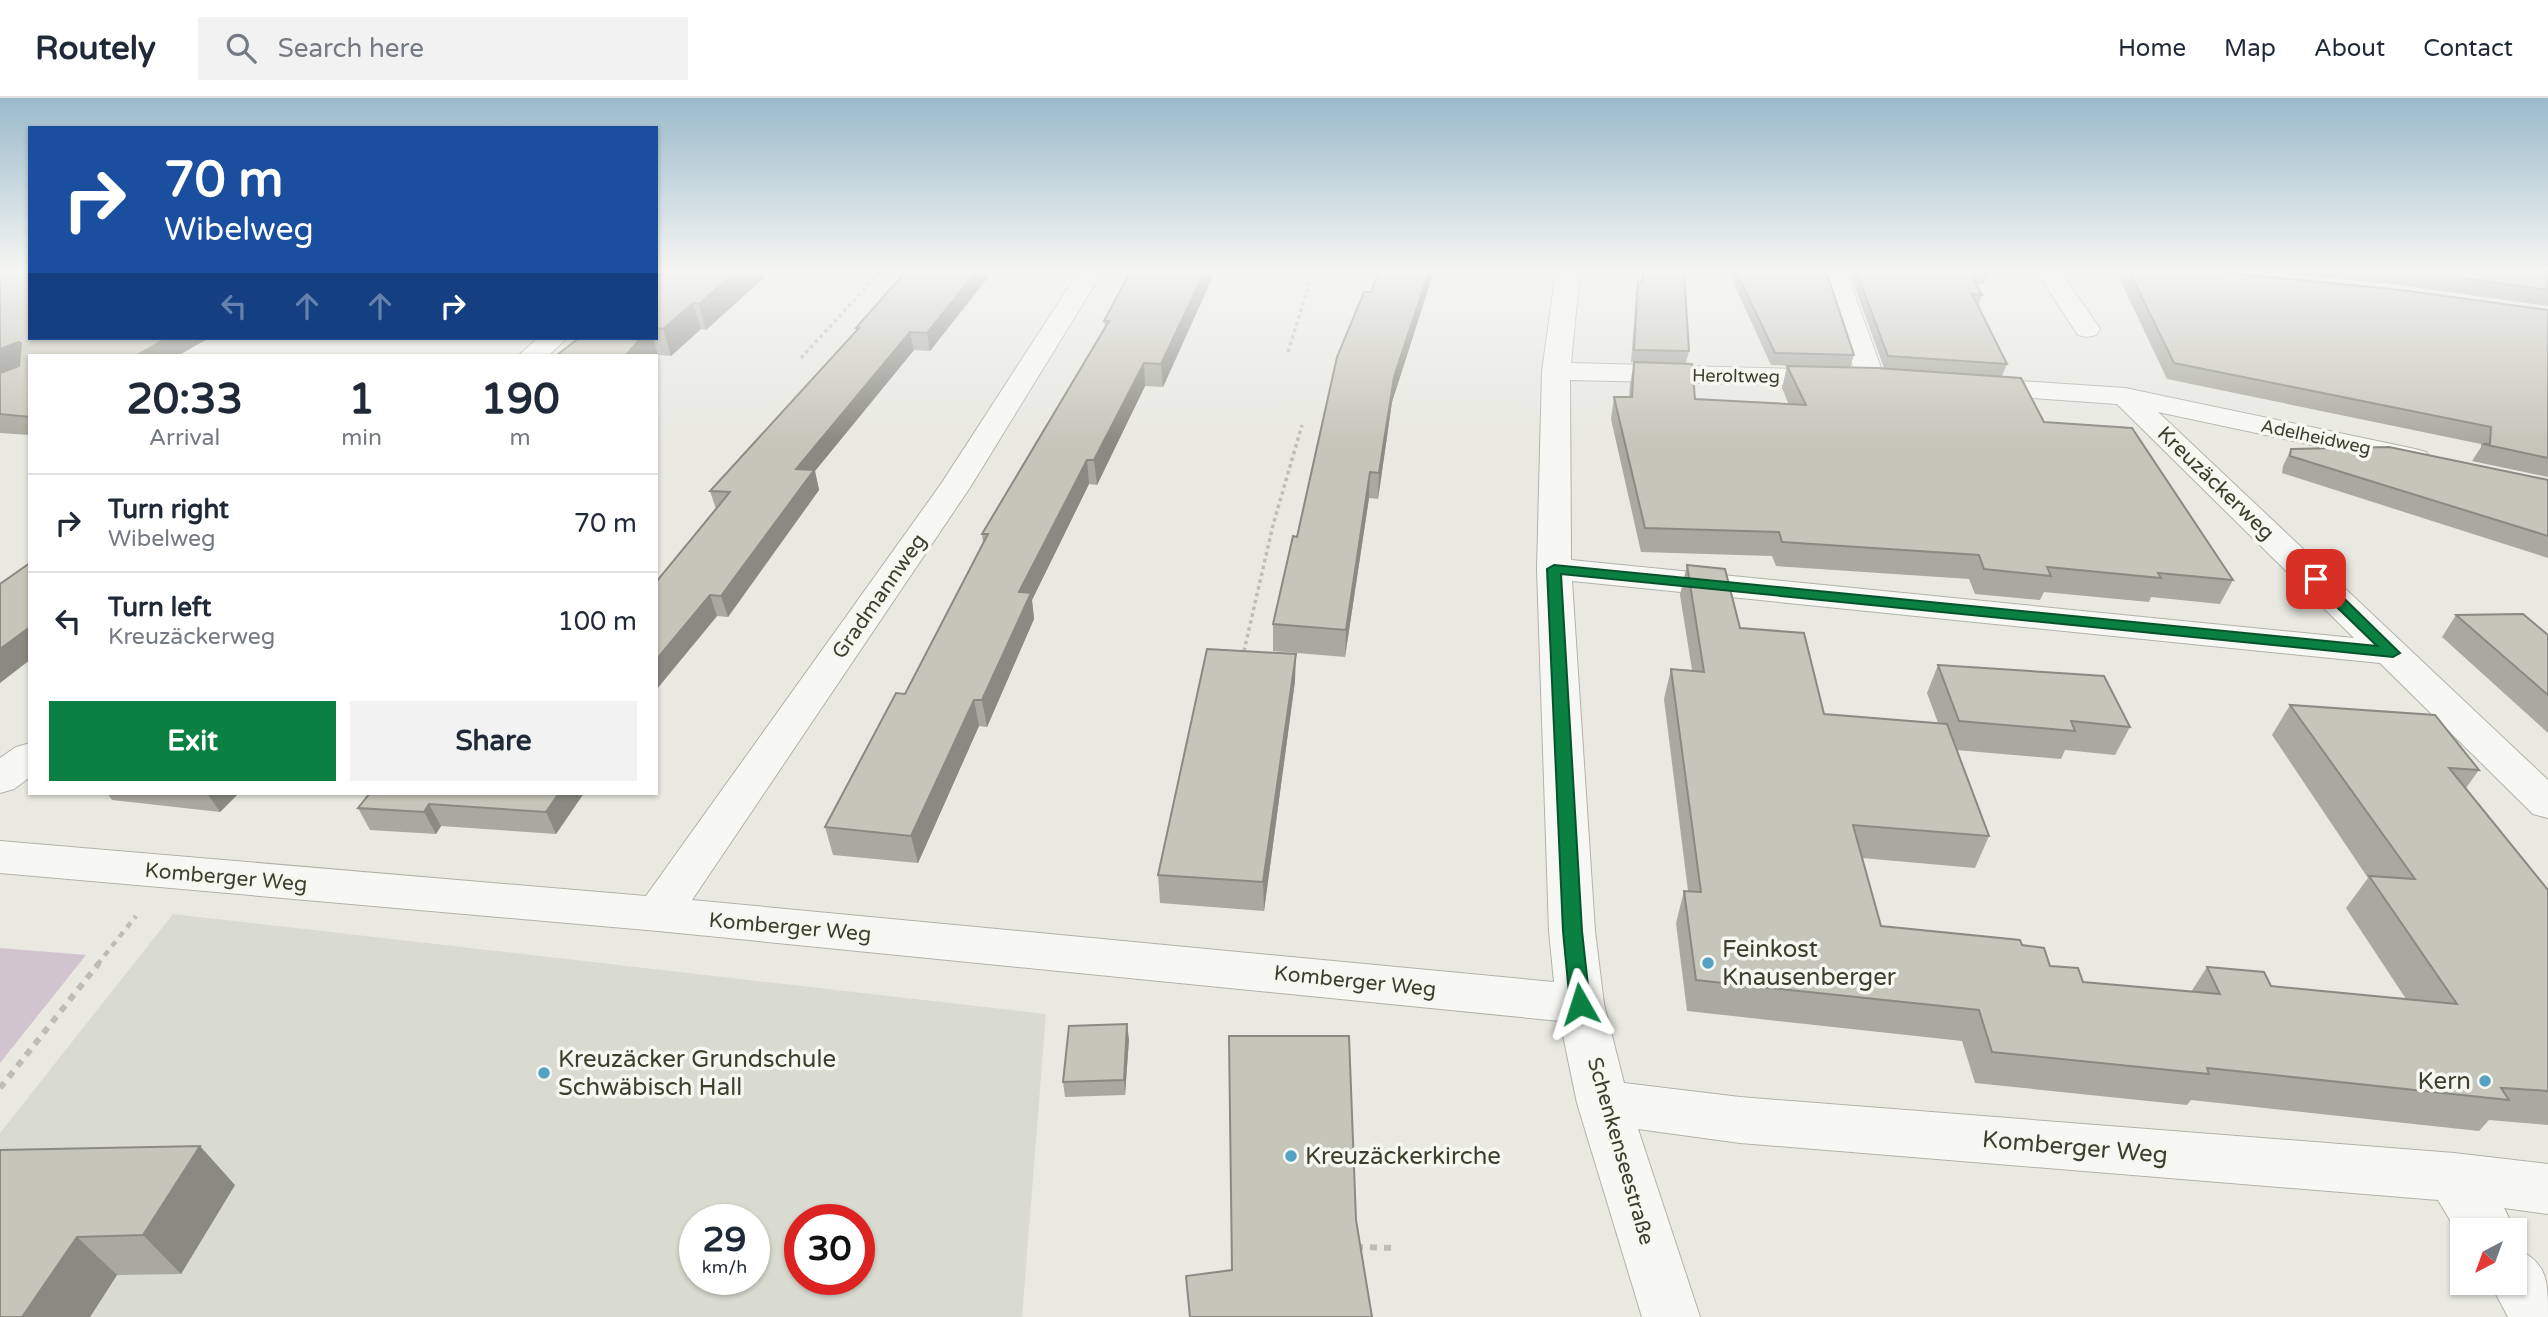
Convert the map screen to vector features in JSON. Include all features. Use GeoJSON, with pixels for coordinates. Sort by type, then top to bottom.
{"type":"FeatureCollection","features":[{"type":"Feature","properties":{"kind":"street","name":"Gradmannweg"},"geometry":{"type":"LineString","coordinates":[[658,914],[955,486],[1055,328]]}},
{"type":"Feature","properties":{"kind":"street","name":"Schenkenseestraße"},"geometry":{"type":"LineString","coordinates":[[1561,328],[1556,371],[1554,569],[1572,931],[1580,1004],[1602,1103],[1671,1317]]}},
{"type":"Feature","properties":{"kind":"street","name":"Heroltweg"},"geometry":{"type":"LineString","coordinates":[[1556,371],[1884,380],[1861,328]]}},
{"type":"Feature","properties":{"kind":"street"},"geometry":{"type":"LineString","coordinates":[[533,354],[551,340]]}},
{"type":"Feature","properties":{"kind":"street"},"geometry":{"type":"LineString","coordinates":[[1951,384],[2125,396]]}},
{"type":"Feature","properties":{"kind":"street","name":"Adelheidweg"},"geometry":{"type":"LineString","coordinates":[[2125,396],[2437,463]]}},
{"type":"Feature","properties":{"kind":"street","name":"Kreuzäckerweg"},"geometry":{"type":"LineString","coordinates":[[2125,396],[2548,804]]}},
{"type":"Feature","properties":{"kind":"street"},"geometry":{"type":"LineString","coordinates":[[1554,569],[2393,653]]}},
{"type":"Feature","properties":{"kind":"street"},"geometry":{"type":"LineString","coordinates":[[0,779],[28,758]]}},
{"type":"Feature","properties":{"kind":"street","name":"Komberger Weg"},"geometry":{"type":"LineString","coordinates":[[0,857],[658,914],[1580,1004]]}},
{"type":"Feature","properties":{"kind":"street","name":"Komberger Weg"},"geometry":{"type":"LineString","coordinates":[[1602,1103],[1754,1121],[2454,1177],[2548,1189]]}},
{"type":"Feature","properties":{"kind":"street"},"geometry":{"type":"LineString","coordinates":[[2454,1177],[2480,1218]]}},
{"type":"Feature","properties":{"kind":"street"},"geometry":{"type":"LineString","coordinates":[[2527,1294],[2541,1317]]}},
{"type":"Feature","properties":{"kind":"path"},"geometry":{"type":"LineString","coordinates":[[801,358],[829,328]]}},
{"type":"Feature","properties":{"kind":"path"},"geometry":{"type":"LineString","coordinates":[[1288,352],[1295,328]]}},
{"type":"Feature","properties":{"kind":"path"},"geometry":{"type":"LineString","coordinates":[[1244,651],[1273,525],[1302,425]]}},
{"type":"Feature","properties":{"kind":"path"},"geometry":{"type":"LineString","coordinates":[[0,1088],[170,873]]}},
{"type":"Feature","properties":{"kind":"path"},"geometry":{"type":"LineString","coordinates":[[1354,1247],[1398,1248]]}},
{"type":"Feature","properties":{"kind":"shaded area","name":"Kreuzäcker Grundschule Schwäbisch Hall"},"geometry":{"type":"Polygon","coordinates":[[[173,914],[1046,1014],[1022,1317],[0,1317],[0,1133],[173,914]]]}},
{"type":"Feature","properties":{"kind":"shaded area"},"geometry":{"type":"Polygon","coordinates":[[[0,948],[86,955],[0,1063],[0,948]]]}},
{"type":"Feature","properties":{"kind":"building"},"geometry":{"type":"Polygon","coordinates":[[[0,328],[28,328],[28,340],[163,340],[139,354],[28,354],[28,417],[0,414],[0,373],[19,366],[21,343],[0,349],[0,328]]]}},
{"type":"Feature","properties":{"kind":"building"},"geometry":{"type":"Polygon","coordinates":[[[856,328],[931,328],[927,333],[910,332],[796,469],[814,470],[721,596],[710,595],[658,658],[658,580],[730,492],[710,491],[859,328],[856,328]]]}},
{"type":"Feature","properties":{"kind":"building"},"geometry":{"type":"Polygon","coordinates":[[[1105,328],[1178,328],[1161,364],[1144,363],[1094,460],[1087,460],[1019,592],[1031,593],[982,700],[974,700],[911,836],[825,827],[896,693],[905,694],[988,534],[982,534],[1105,328]]]}},
{"type":"Feature","properties":{"kind":"building"},"geometry":{"type":"Polygon","coordinates":[[[1349,328],[1410,328],[1394,377],[1379,473],[1370,472],[1346,630],[1273,624],[1293,536],[1297,537],[1337,357],[1349,328]]]}},
{"type":"Feature","properties":{"kind":"building"},"geometry":{"type":"Polygon","coordinates":[[[1635,328],[1688,328],[1689,351],[1634,350],[1635,328]]]}},
{"type":"Feature","properties":{"kind":"building"},"geometry":{"type":"Polygon","coordinates":[[[1763,328],[1845,328],[1854,355],[1775,353],[1763,328]]]}},
{"type":"Feature","properties":{"kind":"building"},"geometry":{"type":"Polygon","coordinates":[[[1877,328],[1989,328],[2007,364],[1888,356],[1877,328]]]}},
{"type":"Feature","properties":{"kind":"building"},"geometry":{"type":"Polygon","coordinates":[[[2157,328],[2548,328],[2548,458],[2483,444],[2490,444],[2491,427],[2174,363],[2157,328]]]}},
{"type":"Feature","properties":{"kind":"building"},"geometry":{"type":"Polygon","coordinates":[[[576,340],[639,340],[627,354],[558,354],[576,340]]]}},
{"type":"Feature","properties":{"kind":"building"},"geometry":{"type":"Polygon","coordinates":[[[1634,362],[1692,364],[1695,399],[1806,405],[1787,366],[1877,368],[2021,378],[2044,422],[2132,428],[2233,580],[2158,573],[2161,578],[2047,567],[2051,576],[1984,569],[1979,555],[1782,542],[1779,532],[1645,528],[1614,397],[1632,397],[1634,362]]]}},
{"type":"Feature","properties":{"kind":"building"},"geometry":{"type":"Polygon","coordinates":[[[2389,447],[2548,480],[2548,536],[2290,456],[2291,449],[2389,447]]]}},
{"type":"Feature","properties":{"kind":"building"},"geometry":{"type":"Polygon","coordinates":[[[28,564],[28,628],[0,649],[0,584],[28,564]]]}},
{"type":"Feature","properties":{"kind":"building"},"geometry":{"type":"Polygon","coordinates":[[[1687,565],[1725,569],[1740,628],[1804,633],[1824,714],[1947,724],[1989,836],[1853,825],[1881,926],[2020,940],[2022,945],[2044,948],[2050,966],[2078,968],[2083,982],[2220,994],[2207,967],[2264,972],[2271,986],[2457,1004],[2369,876],[2415,879],[2290,705],[2435,715],[2479,770],[2449,768],[2548,890],[2548,1091],[2501,1088],[2509,1100],[2207,1068],[2209,1074],[1992,1052],[1979,1010],[1696,980],[1684,891],[1701,892],[1671,669],[1704,672],[1687,565]]]}},
{"type":"Feature","properties":{"kind":"building"},"geometry":{"type":"Polygon","coordinates":[[[2523,614],[2548,635],[2548,695],[2456,615],[2523,614]]]}},
{"type":"Feature","properties":{"kind":"building"},"geometry":{"type":"Polygon","coordinates":[[[1207,649],[1296,654],[1263,882],[1158,875],[1207,649]]]}},
{"type":"Feature","properties":{"kind":"building"},"geometry":{"type":"Polygon","coordinates":[[[1938,665],[2104,676],[2130,727],[2071,721],[2075,731],[1959,721],[1938,665]]]}},
{"type":"Feature","properties":{"kind":"building"},"geometry":{"type":"Polygon","coordinates":[[[368,795],[558,795],[546,812],[429,804],[424,812],[358,808],[368,795]]]}},
{"type":"Feature","properties":{"kind":"building"},"geometry":{"type":"Polygon","coordinates":[[[1127,1024],[1124,1080],[1063,1082],[1069,1026],[1127,1024]]]}},
{"type":"Feature","properties":{"kind":"building","name":"Kreuzäckerkirche"},"geometry":{"type":"Polygon","coordinates":[[[1229,1036],[1349,1036],[1356,1220],[1372,1317],[1190,1317],[1186,1276],[1232,1270],[1229,1036]]]}},
{"type":"Feature","properties":{"kind":"building"},"geometry":{"type":"Polygon","coordinates":[[[200,1146],[143,1235],[77,1237],[22,1317],[0,1317],[0,1150],[200,1146]]]}},
{"type":"Feature","properties":{"kind":"place","name":"Feinkost Knausenberger"},"geometry":{"type":"Point","coordinates":[1708,963]}},
{"type":"Feature","properties":{"kind":"place","name":"Kreuzäcker Grundschule Schwäbisch Hall"},"geometry":{"type":"Point","coordinates":[544,1073]}},
{"type":"Feature","properties":{"kind":"place","name":"Kern"},"geometry":{"type":"Point","coordinates":[2485,1081]}},
{"type":"Feature","properties":{"kind":"place","name":"Kreuzäckerkirche"},"geometry":{"type":"Point","coordinates":[1291,1156]}},
{"type":"Feature","properties":{"kind":"route"},"geometry":{"type":"LineString","coordinates":[[1580,1004],[1572,931],[1554,569],[2393,653],[2316,579]]}}]}
